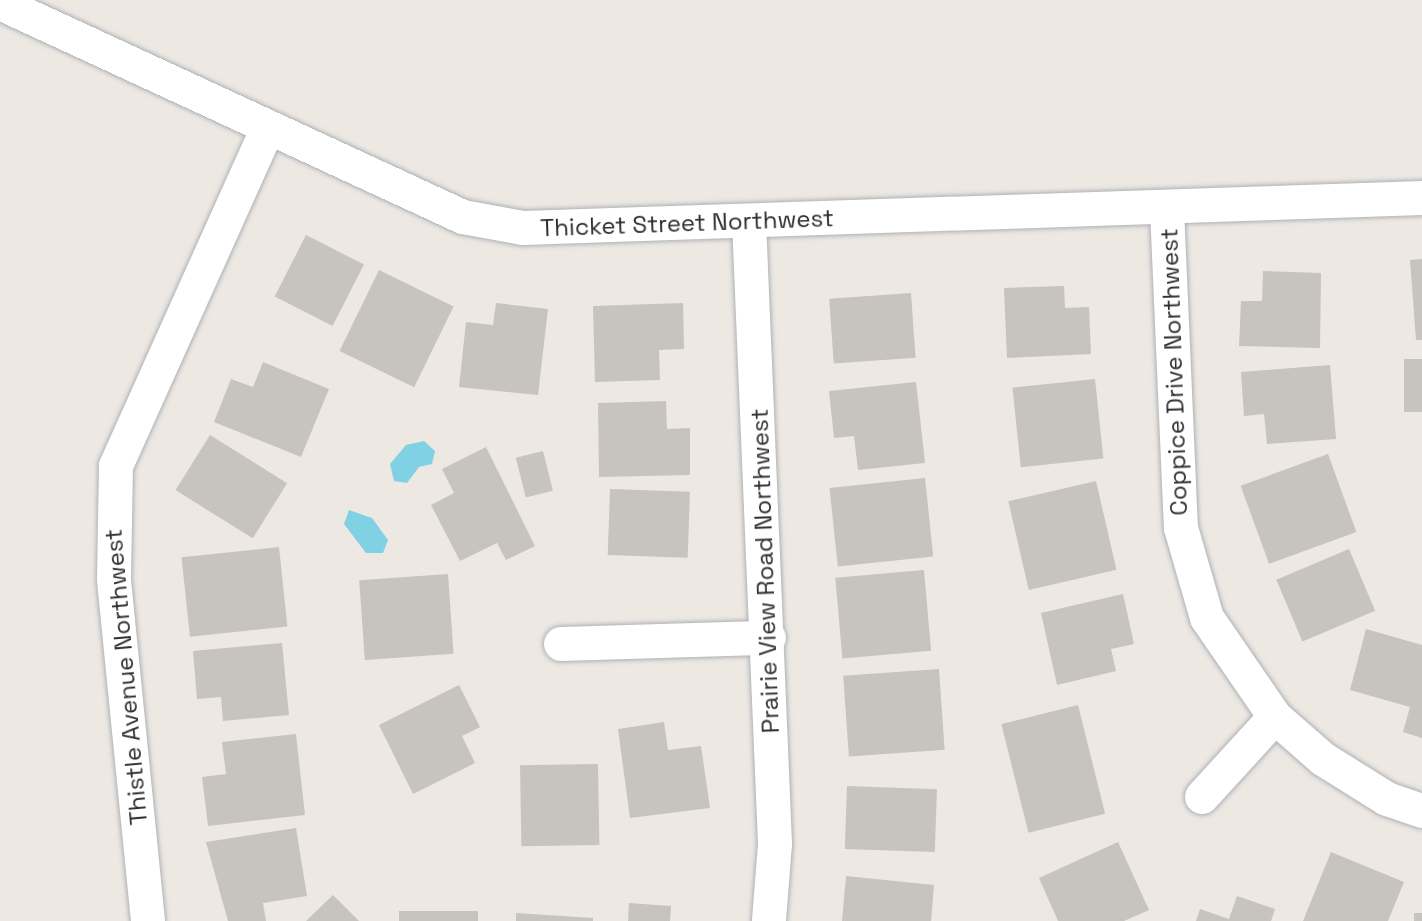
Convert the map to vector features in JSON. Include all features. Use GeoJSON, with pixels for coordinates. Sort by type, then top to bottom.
{"type":"FeatureCollection","features":[{"type":"Feature","properties":{"kind":"street","name":"Thicket Street Northwest"},"geometry":{"type":"LineString","coordinates":[[0,3],[267,130],[463,217],[523,228],[1167,209],[1422,198]]}},
{"type":"Feature","properties":{"kind":"street","name":"Thistle Avenue Northwest"},"geometry":{"type":"LineString","coordinates":[[148,921],[114,579],[116,466],[267,130]]}},
{"type":"Feature","properties":{"kind":"street","name":"Coppice Drive Northwest"},"geometry":{"type":"LineString","coordinates":[[1167,209],[1181,528],[1207,618],[1275,717],[1374,791],[1422,811]]}},
{"type":"Feature","properties":{"kind":"street","name":"Prairie View Road Northwest"},"geometry":{"type":"LineString","coordinates":[[749,221],[769,638],[775,844],[769,921]]}},
{"type":"Feature","properties":{"kind":"street"},"geometry":{"type":"LineString","coordinates":[[561,644],[769,638]]}},
{"type":"Feature","properties":{"kind":"street"},"geometry":{"type":"LineString","coordinates":[[1202,797],[1275,717]]}},
{"type":"Feature","properties":{"kind":"water"},"geometry":{"type":"Polygon","coordinates":[[[424,441],[435,451],[432,464],[419,467],[407,483],[394,481],[390,464],[406,445],[424,441]]]}},
{"type":"Feature","properties":{"kind":"water"},"geometry":{"type":"Polygon","coordinates":[[[349,510],[372,518],[388,540],[383,553],[366,553],[344,524],[349,510]]]}},
{"type":"Feature","properties":{"kind":"building"},"geometry":{"type":"Polygon","coordinates":[[[306,235],[364,265],[333,326],[275,296],[306,235]]]}},
{"type":"Feature","properties":{"kind":"building"},"geometry":{"type":"Polygon","coordinates":[[[1422,259],[1422,340],[1416,340],[1410,260],[1422,259]]]}},
{"type":"Feature","properties":{"kind":"building"},"geometry":{"type":"Polygon","coordinates":[[[379,270],[454,306],[414,387],[340,351],[379,270]]]}},
{"type":"Feature","properties":{"kind":"building"},"geometry":{"type":"Polygon","coordinates":[[[1263,271],[1321,273],[1320,348],[1239,346],[1241,301],[1262,301],[1263,271]]]}},
{"type":"Feature","properties":{"kind":"building"},"geometry":{"type":"Polygon","coordinates":[[[1064,286],[1065,308],[1089,307],[1091,354],[1007,358],[1004,288],[1064,286]]]}},
{"type":"Feature","properties":{"kind":"building"},"geometry":{"type":"Polygon","coordinates":[[[911,293],[916,358],[834,364],[829,299],[911,293]]]}},
{"type":"Feature","properties":{"kind":"building"},"geometry":{"type":"Polygon","coordinates":[[[496,303],[548,309],[538,395],[459,387],[466,322],[493,325],[496,303]]]}},
{"type":"Feature","properties":{"kind":"building"},"geometry":{"type":"Polygon","coordinates":[[[683,303],[684,349],[659,350],[660,380],[595,382],[593,306],[683,303]]]}},
{"type":"Feature","properties":{"kind":"building"},"geometry":{"type":"Polygon","coordinates":[[[1404,359],[1422,359],[1422,412],[1404,412],[1404,359]]]}},
{"type":"Feature","properties":{"kind":"building"},"geometry":{"type":"Polygon","coordinates":[[[263,362],[329,389],[301,457],[214,422],[231,379],[253,387],[263,362]]]}},
{"type":"Feature","properties":{"kind":"building"},"geometry":{"type":"Polygon","coordinates":[[[1330,365],[1336,439],[1267,444],[1264,414],[1244,416],[1241,372],[1330,365]]]}},
{"type":"Feature","properties":{"kind":"building"},"geometry":{"type":"Polygon","coordinates":[[[1095,379],[1103,459],[1021,467],[1012,388],[1095,379]]]}},
{"type":"Feature","properties":{"kind":"building"},"geometry":{"type":"Polygon","coordinates":[[[916,382],[925,463],[858,470],[854,436],[834,438],[829,391],[916,382]]]}},
{"type":"Feature","properties":{"kind":"building"},"geometry":{"type":"Polygon","coordinates":[[[666,401],[667,429],[690,428],[690,475],[599,477],[598,403],[666,401]]]}},
{"type":"Feature","properties":{"kind":"building"},"geometry":{"type":"Polygon","coordinates":[[[210,435],[287,483],[253,538],[176,490],[210,435]]]}},
{"type":"Feature","properties":{"kind":"building"},"geometry":{"type":"Polygon","coordinates":[[[486,447],[535,546],[506,560],[497,543],[460,561],[431,505],[454,493],[442,469],[486,447]]]}},
{"type":"Feature","properties":{"kind":"building"},"geometry":{"type":"Polygon","coordinates":[[[543,451],[553,491],[526,498],[516,458],[543,451]]]}},
{"type":"Feature","properties":{"kind":"building"},"geometry":{"type":"Polygon","coordinates":[[[1328,454],[1356,532],[1269,564],[1241,486],[1328,454]]]}},
{"type":"Feature","properties":{"kind":"building"},"geometry":{"type":"Polygon","coordinates":[[[925,478],[933,557],[838,567],[830,488],[925,478]]]}},
{"type":"Feature","properties":{"kind":"building"},"geometry":{"type":"Polygon","coordinates":[[[1096,481],[1116,570],[1029,590],[1008,501],[1096,481]]]}},
{"type":"Feature","properties":{"kind":"building"},"geometry":{"type":"Polygon","coordinates":[[[610,489],[690,492],[688,558],[608,555],[610,489]]]}},
{"type":"Feature","properties":{"kind":"building"},"geometry":{"type":"Polygon","coordinates":[[[279,547],[287,627],[190,637],[182,557],[279,547]]]}},
{"type":"Feature","properties":{"kind":"building"},"geometry":{"type":"Polygon","coordinates":[[[1349,549],[1375,611],[1302,642],[1276,580],[1349,549]]]}},
{"type":"Feature","properties":{"kind":"building"},"geometry":{"type":"Polygon","coordinates":[[[924,570],[931,651],[842,658],[835,578],[924,570]]]}},
{"type":"Feature","properties":{"kind":"building"},"geometry":{"type":"Polygon","coordinates":[[[448,574],[454,654],[365,660],[359,580],[448,574]]]}},
{"type":"Feature","properties":{"kind":"building"},"geometry":{"type":"Polygon","coordinates":[[[1123,594],[1134,644],[1111,649],[1116,671],[1057,685],[1041,613],[1123,594]]]}},
{"type":"Feature","properties":{"kind":"building"},"geometry":{"type":"Polygon","coordinates":[[[1366,629],[1422,645],[1422,738],[1403,732],[1410,707],[1350,690],[1366,629]]]}},
{"type":"Feature","properties":{"kind":"building"},"geometry":{"type":"Polygon","coordinates":[[[282,643],[289,715],[223,721],[221,697],[197,699],[193,651],[282,643]]]}},
{"type":"Feature","properties":{"kind":"building"},"geometry":{"type":"Polygon","coordinates":[[[939,669],[945,750],[849,756],[843,676],[939,669]]]}},
{"type":"Feature","properties":{"kind":"building"},"geometry":{"type":"Polygon","coordinates":[[[459,685],[480,727],[462,736],[475,763],[413,794],[379,725],[459,685]]]}},
{"type":"Feature","properties":{"kind":"building"},"geometry":{"type":"Polygon","coordinates":[[[1078,705],[1105,814],[1028,833],[1001,724],[1078,705]]]}},
{"type":"Feature","properties":{"kind":"building"},"geometry":{"type":"Polygon","coordinates":[[[664,722],[668,750],[701,746],[710,808],[630,818],[618,729],[664,722]]]}},
{"type":"Feature","properties":{"kind":"building"},"geometry":{"type":"Polygon","coordinates":[[[296,734],[305,815],[208,826],[202,777],[226,774],[222,742],[296,734]]]}},
{"type":"Feature","properties":{"kind":"building"},"geometry":{"type":"Polygon","coordinates":[[[598,764],[599,845],[521,846],[520,765],[598,764]]]}},
{"type":"Feature","properties":{"kind":"building"},"geometry":{"type":"Polygon","coordinates":[[[847,786],[937,789],[935,852],[845,849],[847,786]]]}},
{"type":"Feature","properties":{"kind":"building"},"geometry":{"type":"Polygon","coordinates":[[[296,828],[307,896],[263,903],[266,921],[228,921],[206,842],[296,828]]]}},
{"type":"Feature","properties":{"kind":"building"},"geometry":{"type":"Polygon","coordinates":[[[1118,842],[1149,910],[1124,921],[1058,921],[1039,878],[1118,842]]]}},
{"type":"Feature","properties":{"kind":"building"},"geometry":{"type":"Polygon","coordinates":[[[1331,852],[1404,882],[1388,921],[1303,921],[1331,852]]]}},
{"type":"Feature","properties":{"kind":"building"},"geometry":{"type":"Polygon","coordinates":[[[846,876],[934,885],[931,921],[842,921],[846,876]]]}},
{"type":"Feature","properties":{"kind":"building"},"geometry":{"type":"Polygon","coordinates":[[[333,895],[359,921],[306,921],[333,895]]]}},
{"type":"Feature","properties":{"kind":"building"},"geometry":{"type":"Polygon","coordinates":[[[1237,896],[1275,909],[1271,921],[1196,921],[1200,909],[1229,919],[1237,896]]]}},
{"type":"Feature","properties":{"kind":"building"},"geometry":{"type":"Polygon","coordinates":[[[629,903],[671,906],[670,921],[628,921],[629,903]]]}},
{"type":"Feature","properties":{"kind":"building"},"geometry":{"type":"Polygon","coordinates":[[[399,911],[478,911],[478,921],[399,921],[399,911]]]}},
{"type":"Feature","properties":{"kind":"building"},"geometry":{"type":"Polygon","coordinates":[[[516,913],[593,918],[593,921],[516,921],[516,913]]]}},
{"type":"Feature","properties":{"kind":"building"},"geometry":{"type":"Polygon","coordinates":[[[1414,913],[1422,913],[1422,921],[1414,921],[1414,913]]]}}]}
